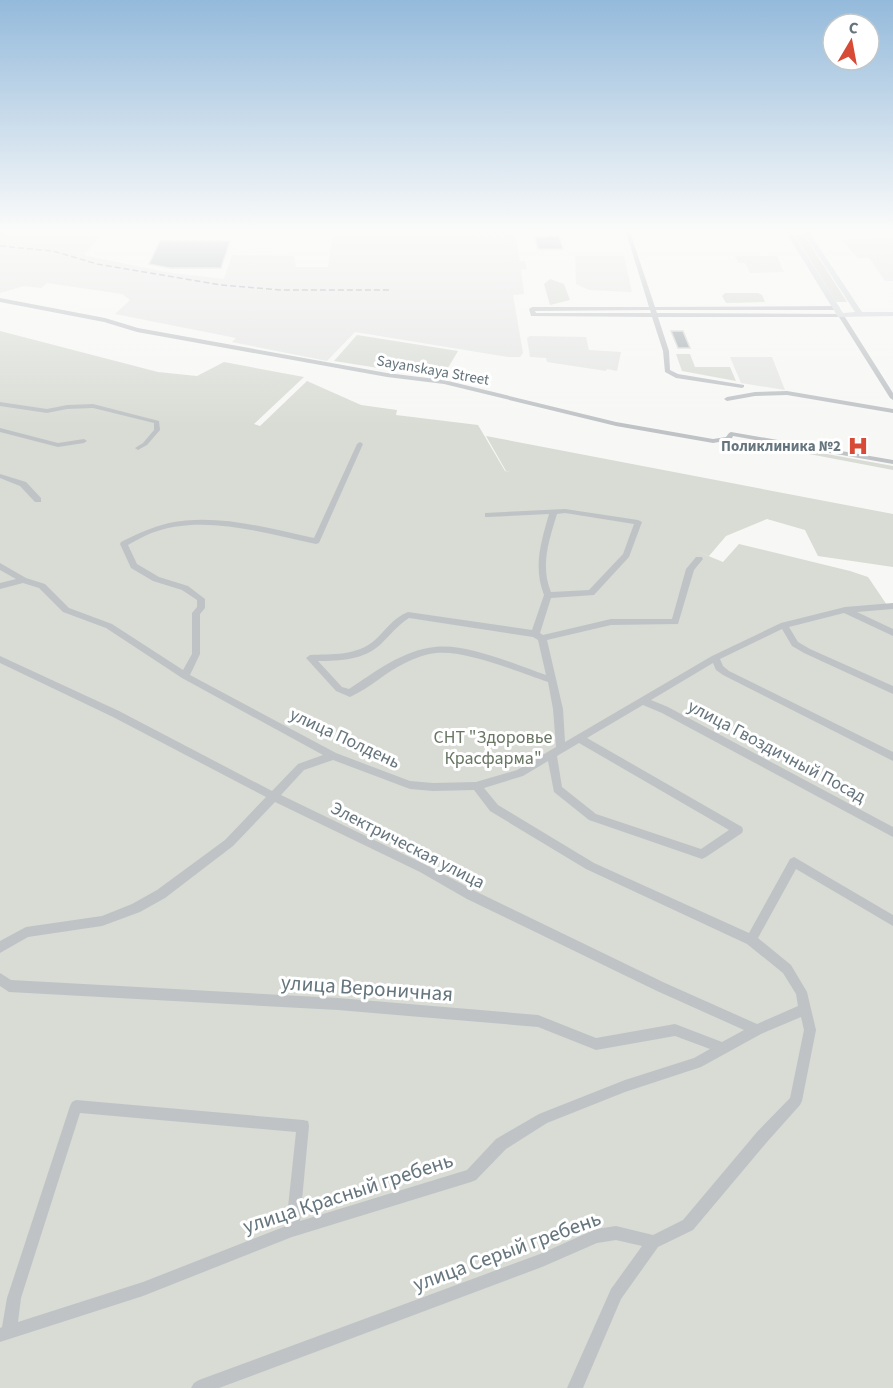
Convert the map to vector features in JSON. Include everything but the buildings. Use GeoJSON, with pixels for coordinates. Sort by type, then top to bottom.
{"type":"FeatureCollection","features":[{"type":"Feature","properties":{"kind":"main road"},"geometry":{"type":"LineString","coordinates":[[830,297],[839,311],[893,308]]}},
{"type":"Feature","properties":{"kind":"main road"},"geometry":{"type":"LineString","coordinates":[[849,297],[859,311]]}},
{"type":"Feature","properties":{"kind":"main road"},"geometry":{"type":"LineString","coordinates":[[859,311],[893,314]]}},
{"type":"Feature","properties":{"kind":"street"},"geometry":{"type":"LineString","coordinates":[[649,297],[666,351],[667,371],[676,376],[742,386]]}},
{"type":"Feature","properties":{"kind":"street","name":"Sayanskaya Street"},"geometry":{"type":"LineString","coordinates":[[0,300],[105,320],[147,332],[387,375],[444,382],[616,424],[713,441],[729,439],[731,434],[893,462]]}},
{"type":"Feature","properties":{"kind":"street"},"geometry":{"type":"LineString","coordinates":[[718,308],[721,315]]}},
{"type":"Feature","properties":{"kind":"street"},"geometry":{"type":"LineString","coordinates":[[532,312],[718,308],[839,311]]}},
{"type":"Feature","properties":{"kind":"street"},"geometry":{"type":"LineString","coordinates":[[654,311],[721,315],[839,311]]}},
{"type":"Feature","properties":{"kind":"street"},"geometry":{"type":"LineString","coordinates":[[839,311],[893,398]]}},
{"type":"Feature","properties":{"kind":"street"},"geometry":{"type":"LineString","coordinates":[[728,399],[755,394],[787,393],[893,411]]}},
{"type":"Feature","properties":{"kind":"street"},"geometry":{"type":"LineString","coordinates":[[0,404],[47,411],[67,407],[93,406],[157,422],[157,430],[145,444],[138,448]]}},
{"type":"Feature","properties":{"kind":"street"},"geometry":{"type":"LineString","coordinates":[[0,430],[58,445],[84,441]]}},
{"type":"Feature","properties":{"kind":"street"},"geometry":{"type":"LineString","coordinates":[[185,676],[196,654],[196,613],[201,608],[201,599],[185,588],[156,579],[134,566],[124,544],[142,532],[209,522],[316,541],[360,444]]}},
{"type":"Feature","properties":{"kind":"street"},"geometry":{"type":"LineString","coordinates":[[0,476],[23,484],[38,500]]}},
{"type":"Feature","properties":{"kind":"street"},"geometry":{"type":"LineString","coordinates":[[488,515],[565,511],[638,522],[626,555],[591,593],[548,595]]}},
{"type":"Feature","properties":{"kind":"street"},"geometry":{"type":"LineString","coordinates":[[554,512],[542,552],[541,582],[548,595],[539,636],[558,709],[561,749]]}},
{"type":"Feature","properties":{"kind":"street"},"geometry":{"type":"LineString","coordinates":[[552,680],[479,657],[438,650],[412,657],[350,693],[339,689],[310,658],[352,657],[375,646],[398,620],[408,615],[539,636],[611,622],[675,622],[690,569],[699,559]]}},
{"type":"Feature","properties":{"kind":"street","name":"улица Полдень"},"geometry":{"type":"LineString","coordinates":[[0,566],[23,580],[42,586],[66,610],[109,626],[185,676],[333,756],[410,785],[476,786],[520,773],[715,658],[784,625],[845,610],[893,606]]}},
{"type":"Feature","properties":{"kind":"street"},"geometry":{"type":"LineString","coordinates":[[0,586],[23,580]]}},
{"type":"Feature","properties":{"kind":"street"},"geometry":{"type":"LineString","coordinates":[[845,610],[893,633]]}},
{"type":"Feature","properties":{"kind":"street"},"geometry":{"type":"LineString","coordinates":[[784,625],[795,644],[893,689]]}},
{"type":"Feature","properties":{"kind":"street"},"geometry":{"type":"LineString","coordinates":[[715,658],[719,668],[726,673],[893,756]]}},
{"type":"Feature","properties":{"kind":"street","name":"Электрическая улица"},"geometry":{"type":"LineString","coordinates":[[0,659],[153,732],[273,796],[424,869],[524,921],[757,1030]]}},
{"type":"Feature","properties":{"kind":"street","name":"улица Гвоздичный Посад"},"geometry":{"type":"LineString","coordinates":[[644,700],[893,832]]}},
{"type":"Feature","properties":{"kind":"street"},"geometry":{"type":"LineString","coordinates":[[552,756],[558,789],[593,817],[702,854],[738,830],[578,738]]}},
{"type":"Feature","properties":{"kind":"street"},"geometry":{"type":"LineString","coordinates":[[0,947],[26,932],[102,921],[153,899],[229,843],[301,767],[333,756]]}},
{"type":"Feature","properties":{"kind":"street"},"geometry":{"type":"LineString","coordinates":[[476,786],[494,808],[590,866],[752,940],[787,969],[801,992],[810,1030],[796,1101],[762,1137],[688,1225],[653,1242],[616,1294],[575,1388]]}},
{"type":"Feature","properties":{"kind":"street"},"geometry":{"type":"LineString","coordinates":[[752,940],[794,862],[893,921]]}},
{"type":"Feature","properties":{"kind":"street","name":"улица Вероничная"},"geometry":{"type":"LineString","coordinates":[[0,979],[9,986],[338,1004],[538,1021],[596,1044],[675,1030],[724,1049]]}},
{"type":"Feature","properties":{"kind":"street"},"geometry":{"type":"LineString","coordinates":[[757,1030],[805,1009]]}},
{"type":"Feature","properties":{"kind":"street","name":"улица Красный гребень"},"geometry":{"type":"LineString","coordinates":[[5,1334],[143,1289],[292,1230],[471,1175],[501,1144],[543,1118],[625,1086],[697,1063],[757,1030]]}},
{"type":"Feature","properties":{"kind":"street"},"geometry":{"type":"LineString","coordinates":[[5,1334],[14,1298],[76,1106],[303,1126],[292,1230]]}},
{"type":"Feature","properties":{"kind":"street","name":"улица Серый гребень"},"geometry":{"type":"LineString","coordinates":[[199,1388],[542,1260],[596,1236],[616,1233],[653,1242]]}},
{"type":"Feature","properties":{"kind":"shaded area"},"geometry":{"type":"Polygon","coordinates":[[[126,297],[513,297],[523,353],[520,357],[508,357],[355,332],[327,361],[232,342],[236,338],[115,314],[130,300],[126,297]]]}},
{"type":"Feature","properties":{"kind":"shaded area"},"geometry":{"type":"Polygon","coordinates":[[[530,336],[586,337],[589,350],[621,352],[617,371],[547,362],[546,358],[530,357],[527,338],[530,336]]]}},
{"type":"Feature","properties":{"kind":"shaded area"},"geometry":{"type":"Polygon","coordinates":[[[730,357],[772,357],[785,390],[741,383],[730,357]]]}},
{"type":"Feature","properties":{"kind":"green space"},"geometry":{"type":"Polygon","coordinates":[[[548,297],[569,297],[570,300],[550,305],[548,297]]]}},
{"type":"Feature","properties":{"kind":"green space"},"geometry":{"type":"Polygon","coordinates":[[[722,297],[763,297],[765,302],[726,303],[722,297]]]}},
{"type":"Feature","properties":{"kind":"green space"},"geometry":{"type":"Polygon","coordinates":[[[833,297],[844,297],[847,302],[836,302],[833,297]]]}},
{"type":"Feature","properties":{"kind":"green space","name":"СНТ \"Здоровье Красфарма\""},"geometry":{"type":"Polygon","coordinates":[[[0,331],[158,372],[197,376],[224,362],[304,377],[254,424],[260,426],[307,381],[361,405],[397,410],[396,415],[478,425],[505,471],[641,497],[506,471],[486,436],[893,514],[893,567],[818,556],[805,530],[767,519],[726,536],[709,556],[694,550],[723,562],[739,544],[850,571],[868,577],[889,608],[893,609],[893,1388],[0,1388],[0,331]]]}},
{"type":"Feature","properties":{"kind":"green space"},"geometry":{"type":"Polygon","coordinates":[[[357,335],[458,351],[442,378],[334,361],[357,335]]]}},
{"type":"Feature","properties":{"kind":"green space"},"geometry":{"type":"Polygon","coordinates":[[[676,354],[690,354],[695,367],[730,367],[736,381],[682,371],[676,354]]]}},
{"type":"Feature","properties":{"kind":"green space"},"geometry":{"type":"Polygon","coordinates":[[[788,447],[893,466],[893,470],[788,450],[788,447]]]}},
{"type":"Feature","properties":{"kind":"place","name":"Поликлиника №2"},"geometry":{"type":"Point","coordinates":[858,446]}}]}
